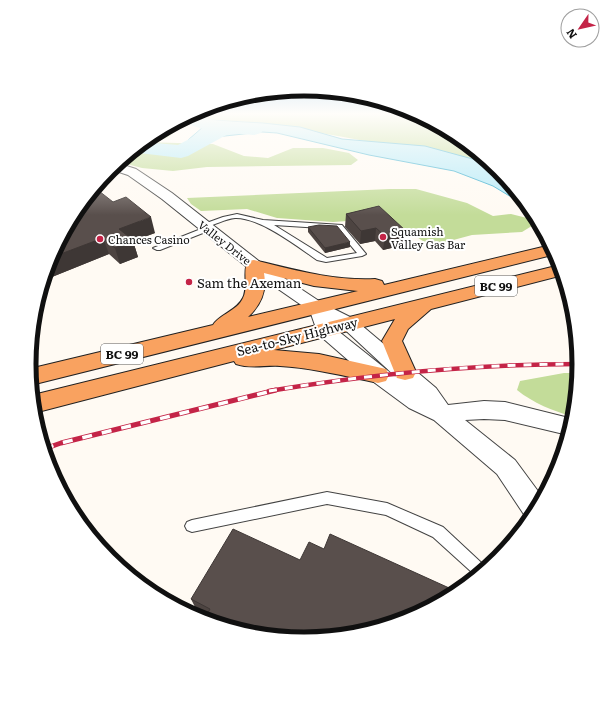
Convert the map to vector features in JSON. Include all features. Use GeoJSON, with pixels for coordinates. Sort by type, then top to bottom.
{"type":"FeatureCollection","features":[{"type":"Feature","properties":{"kind":"highway","name":"Sea-to-Sky Highway"},"geometry":{"type":"LineString","coordinates":[[37,375],[547,251]]}},
{"type":"Feature","properties":{"kind":"highway"},"geometry":{"type":"LineString","coordinates":[[213,332],[240,315],[252,302],[257,282],[254,265],[301,278],[333,284],[367,285],[425,281]]}},
{"type":"Feature","properties":{"kind":"highway","name":"Sea-to-Sky Highway"},"geometry":{"type":"LineString","coordinates":[[39,403],[430,302],[556,272]]}},
{"type":"Feature","properties":{"kind":"highway"},"geometry":{"type":"LineString","coordinates":[[405,372],[392,341],[400,325],[430,302]]}},
{"type":"Feature","properties":{"kind":"highway"},"geometry":{"type":"LineString","coordinates":[[201,361],[279,358],[319,362],[378,375]]}},
{"type":"Feature","properties":{"kind":"street","name":"Valley Drive"},"geometry":{"type":"LineString","coordinates":[[121,168],[132,172],[167,196],[254,265],[316,308],[348,323],[429,394],[442,414]]}},
{"type":"Feature","properties":{"kind":"street"},"geometry":{"type":"LineString","coordinates":[[316,308],[325,330],[378,375],[416,402],[442,414],[506,467],[532,504]]}},
{"type":"Feature","properties":{"kind":"street"},"geometry":{"type":"LineString","coordinates":[[442,414],[484,410],[505,411],[565,425]]}},
{"type":"Feature","properties":{"kind":"lane"},"geometry":{"type":"LineString","coordinates":[[157,248],[236,216],[245,217],[286,235],[320,258],[326,260],[362,254],[339,227],[258,222]]}},
{"type":"Feature","properties":{"kind":"lane"},"geometry":{"type":"LineString","coordinates":[[192,526],[327,498],[387,509],[438,532],[478,568]]}},
{"type":"Feature","properties":{"kind":"green space"},"geometry":{"type":"Polygon","coordinates":[[[145,148],[223,148],[244,156],[268,158],[293,148],[323,148],[349,153],[358,160],[351,165],[207,167],[173,171],[142,168],[126,164],[145,148]]]}},
{"type":"Feature","properties":{"kind":"green space"},"geometry":{"type":"Polygon","coordinates":[[[398,148],[463,148],[485,166],[398,148]]]}},
{"type":"Feature","properties":{"kind":"green space"},"geometry":{"type":"Polygon","coordinates":[[[416,189],[467,203],[493,216],[511,214],[529,219],[533,225],[522,232],[472,235],[431,246],[391,221],[362,220],[333,222],[277,218],[247,209],[201,211],[191,204],[187,198],[416,189]]]}},
{"type":"Feature","properties":{"kind":"green space"},"geometry":{"type":"Polygon","coordinates":[[[572,373],[567,415],[544,406],[517,390],[520,381],[572,373]]]}},
{"type":"Feature","properties":{"kind":"water"},"geometry":{"type":"Polygon","coordinates":[[[340,148],[432,148],[478,160],[494,174],[516,200],[493,186],[454,171],[340,148]]]}},
{"type":"Feature","properties":{"kind":"building"},"geometry":{"type":"Polygon","coordinates":[[[99,191],[113,202],[126,197],[151,217],[119,229],[133,240],[115,248],[103,238],[59,255],[81,215],[99,191]]]}},
{"type":"Feature","properties":{"kind":"building"},"geometry":{"type":"Polygon","coordinates":[[[379,206],[406,231],[385,236],[376,228],[361,231],[346,214],[379,206]]]}},
{"type":"Feature","properties":{"kind":"building"},"geometry":{"type":"Polygon","coordinates":[[[319,225],[337,226],[350,242],[325,248],[308,227],[319,225]]]}},
{"type":"Feature","properties":{"kind":"building"},"geometry":{"type":"Polygon","coordinates":[[[233,529],[300,560],[309,542],[324,549],[330,534],[450,589],[407,612],[390,618],[339,630],[304,632],[269,630],[235,623],[207,614],[210,609],[191,599],[233,529]]]}},
{"type":"Feature","properties":{"kind":"waterway"},"geometry":{"type":"LineString","coordinates":[[146,148],[181,152],[188,148]]}},
{"type":"Feature","properties":{"kind":"railway"},"geometry":{"type":"LineString","coordinates":[[269,391],[423,371],[540,364],[572,364]]}},
{"type":"Feature","properties":{"kind":"railway"},"geometry":{"type":"LineString","coordinates":[[49,447],[276,390]]}},
{"type":"Feature","properties":{"kind":"place","name":"Squamish Valley Gas Bar"},"geometry":{"type":"Point","coordinates":[383,237]}},
{"type":"Feature","properties":{"kind":"place","name":"Chances Casino"},"geometry":{"type":"Point","coordinates":[100,239]}},
{"type":"Feature","properties":{"kind":"place","name":"Sam the Axeman"},"geometry":{"type":"Point","coordinates":[189,282]}}]}
